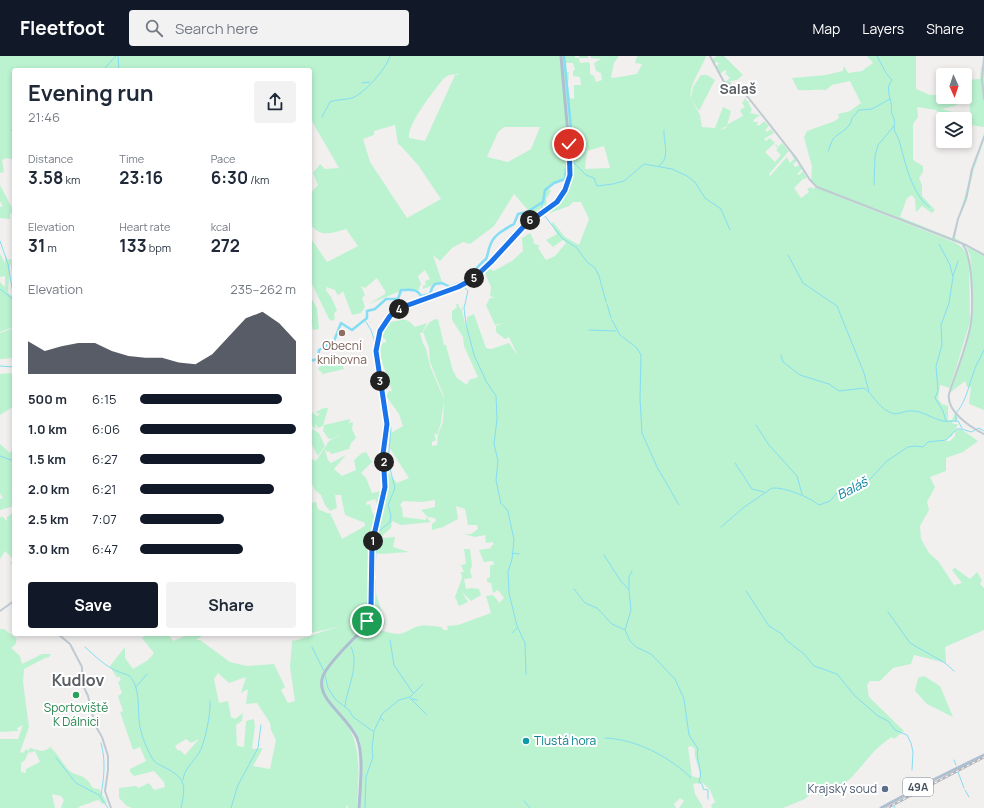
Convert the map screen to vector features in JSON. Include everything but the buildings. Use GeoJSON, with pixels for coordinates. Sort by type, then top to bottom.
{"type":"FeatureCollection","features":[{"type":"Feature","properties":{"kind":"main road"},"geometry":{"type":"LineString","coordinates":[[359,808],[360,757],[358,741],[351,728],[327,699],[322,684],[327,670],[366,625],[369,624],[368,621],[371,606],[372,544],[385,493],[383,454],[387,428],[376,353],[377,337],[386,321],[400,308],[462,285],[481,272],[525,225],[560,198],[568,186],[571,158],[561,56]]}},
{"type":"Feature","properties":{"kind":"main road","name":"49A"},"geometry":{"type":"LineString","coordinates":[[881,808],[956,768],[984,755]]}},
{"type":"Feature","properties":{"kind":"street"},"geometry":{"type":"LineString","coordinates":[[710,56],[724,82],[738,88],[751,101],[781,141],[798,160],[815,186],[966,245],[984,255]]}},
{"type":"Feature","properties":{"kind":"street"},"geometry":{"type":"LineString","coordinates":[[984,57],[982,82],[984,99]]}},
{"type":"Feature","properties":{"kind":"street"},"geometry":{"type":"LineString","coordinates":[[953,240],[958,219],[966,199],[972,169],[984,137]]}},
{"type":"Feature","properties":{"kind":"street"},"geometry":{"type":"LineString","coordinates":[[963,245],[968,253],[970,262],[971,323],[949,394],[948,402],[953,410],[974,429],[984,434]]}},
{"type":"Feature","properties":{"kind":"street"},"geometry":{"type":"LineString","coordinates":[[0,611],[12,602]]}},
{"type":"Feature","properties":{"kind":"street"},"geometry":{"type":"LineString","coordinates":[[60,636],[70,644],[82,667],[82,683],[88,696],[95,725],[102,737],[108,756],[108,773],[104,791],[111,808]]}},
{"type":"Feature","properties":{"kind":"green space"},"geometry":{"type":"Polygon","coordinates":[[[0,56],[575,56],[575,58],[579,58],[580,63],[588,62],[590,64],[590,74],[594,76],[596,82],[602,80],[601,73],[596,71],[594,63],[601,59],[591,58],[591,56],[619,56],[614,63],[611,77],[613,78],[637,74],[642,64],[635,63],[637,56],[706,56],[693,82],[691,93],[691,98],[693,87],[701,75],[707,75],[715,80],[699,111],[691,99],[700,115],[702,127],[715,128],[723,107],[731,111],[727,126],[743,116],[740,110],[745,107],[742,103],[746,97],[746,101],[750,101],[748,102],[752,110],[750,113],[760,115],[753,120],[754,122],[759,122],[756,124],[759,126],[764,121],[769,126],[765,130],[767,132],[771,129],[774,133],[764,139],[766,141],[770,138],[775,143],[765,152],[775,162],[781,155],[776,150],[778,148],[775,145],[776,144],[778,147],[782,143],[789,151],[769,174],[770,176],[787,157],[790,163],[794,159],[791,153],[797,161],[793,164],[795,167],[800,165],[802,169],[797,174],[799,175],[803,171],[807,178],[803,179],[794,188],[801,198],[809,192],[807,189],[811,187],[813,189],[815,187],[954,243],[964,250],[969,260],[970,322],[950,388],[940,385],[938,399],[942,404],[948,406],[948,420],[952,420],[955,413],[958,419],[952,422],[953,424],[958,424],[952,436],[944,441],[950,441],[955,436],[955,431],[961,429],[978,441],[963,452],[946,458],[946,471],[930,477],[935,487],[927,502],[929,510],[920,526],[921,539],[929,553],[938,561],[954,585],[962,583],[952,570],[955,568],[970,579],[977,572],[982,580],[980,584],[984,588],[984,630],[945,647],[946,663],[914,655],[911,664],[893,668],[880,681],[870,681],[867,685],[869,697],[904,731],[894,739],[892,737],[880,746],[852,777],[838,788],[823,796],[811,793],[805,799],[783,808],[712,808],[711,805],[715,802],[710,790],[703,783],[697,783],[693,784],[695,794],[703,807],[701,808],[679,808],[684,801],[680,798],[674,804],[676,808],[360,808],[360,741],[355,731],[334,706],[332,707],[345,722],[351,732],[357,750],[357,808],[348,808],[347,804],[346,808],[132,808],[127,806],[119,798],[119,788],[136,786],[138,788],[149,783],[154,790],[165,787],[164,782],[154,771],[134,776],[130,772],[130,769],[146,761],[140,747],[133,750],[120,712],[123,711],[118,696],[122,693],[118,682],[121,680],[119,676],[117,678],[110,666],[125,647],[125,658],[133,669],[148,660],[154,653],[142,638],[144,636],[171,636],[173,641],[184,636],[202,636],[196,640],[200,640],[230,662],[247,666],[274,664],[285,687],[281,690],[288,703],[295,701],[290,667],[292,641],[351,624],[363,625],[394,634],[404,633],[416,627],[422,626],[441,627],[444,630],[448,630],[447,626],[458,625],[491,613],[486,596],[493,595],[499,602],[497,605],[504,598],[498,590],[493,593],[491,583],[487,582],[487,579],[490,577],[490,566],[494,564],[493,561],[484,562],[479,550],[491,548],[493,542],[486,543],[485,535],[475,537],[464,534],[471,534],[478,529],[477,525],[468,525],[465,509],[456,506],[458,519],[443,527],[432,530],[432,524],[436,521],[435,518],[428,517],[421,510],[435,507],[435,500],[422,502],[403,501],[400,505],[402,508],[403,517],[426,520],[426,517],[431,522],[401,525],[392,521],[391,528],[380,538],[395,537],[393,547],[409,552],[380,554],[372,552],[385,499],[387,471],[397,483],[409,478],[389,447],[391,433],[403,426],[399,414],[386,396],[389,391],[392,391],[381,359],[380,344],[386,342],[386,340],[379,334],[387,321],[391,322],[404,320],[411,323],[415,327],[427,323],[422,333],[420,333],[430,366],[444,399],[430,362],[429,348],[423,332],[427,325],[433,320],[438,319],[444,345],[446,345],[453,371],[457,378],[467,385],[469,380],[478,377],[464,346],[463,337],[452,320],[452,311],[457,307],[456,304],[458,304],[461,310],[463,304],[462,311],[466,328],[467,317],[474,314],[486,348],[491,349],[509,343],[518,356],[509,337],[505,339],[496,332],[496,326],[503,323],[495,325],[486,305],[490,298],[495,298],[490,296],[491,287],[485,273],[488,268],[494,271],[512,261],[523,251],[522,238],[530,233],[534,241],[533,243],[540,246],[538,248],[546,260],[555,256],[566,243],[563,240],[553,247],[546,240],[557,234],[551,224],[553,222],[565,237],[579,245],[589,219],[581,202],[573,202],[569,206],[550,213],[548,211],[565,194],[567,180],[557,182],[548,188],[551,191],[546,199],[547,208],[544,205],[541,207],[543,211],[531,219],[526,217],[528,210],[514,194],[494,226],[470,244],[463,242],[452,248],[440,261],[433,255],[442,282],[423,289],[423,286],[426,285],[425,281],[430,279],[425,270],[418,276],[421,284],[418,291],[403,290],[369,304],[385,294],[385,291],[377,278],[365,288],[361,286],[365,295],[362,298],[365,307],[361,313],[352,315],[343,291],[339,295],[335,290],[327,287],[326,290],[337,310],[334,314],[335,319],[331,321],[312,284],[312,240],[327,262],[358,246],[346,229],[333,233],[324,233],[312,227],[312,192],[318,185],[313,173],[320,164],[325,169],[339,168],[312,121],[312,68],[12,68],[12,159],[6,158],[2,160],[4,172],[0,173],[0,56]],[[566,63],[567,72],[569,72],[568,85],[570,98],[574,99],[574,85],[581,85],[580,77],[573,76],[573,71],[575,70],[573,63],[566,63]],[[458,74],[449,75],[443,79],[417,116],[412,125],[409,138],[425,141],[455,75],[459,75],[458,74]],[[395,125],[374,131],[374,135],[363,139],[370,162],[407,218],[441,199],[418,165],[398,144],[395,125]],[[504,127],[498,132],[487,157],[508,162],[531,149],[540,127],[504,127]],[[604,146],[587,151],[585,169],[610,168],[604,146]],[[444,400],[441,423],[437,435],[434,433],[436,440],[432,442],[432,446],[437,445],[438,434],[443,422],[444,400]],[[218,673],[214,679],[219,703],[228,701],[231,717],[235,719],[243,713],[242,721],[236,725],[237,746],[244,747],[246,721],[254,719],[255,726],[252,749],[263,748],[253,766],[270,769],[276,740],[271,730],[270,723],[257,703],[246,704],[248,689],[241,693],[246,677],[229,683],[218,673]],[[186,739],[175,746],[178,751],[180,750],[185,755],[199,739],[191,743],[186,739]],[[691,746],[688,747],[692,776],[699,778],[700,775],[695,757],[695,749],[691,746]]]}},
{"type":"Feature","properties":{"kind":"green space"},"geometry":{"type":"Polygon","coordinates":[[[579,56],[588,56],[588,58],[579,58],[579,56]]]}},
{"type":"Feature","properties":{"kind":"green space"},"geometry":{"type":"Polygon","coordinates":[[[717,56],[724,56],[743,75],[737,80],[730,81],[732,84],[725,82],[730,78],[725,73],[727,72],[725,70],[720,74],[716,66],[719,64],[718,62],[714,63],[712,59],[717,56]]]}},
{"type":"Feature","properties":{"kind":"green space"},"geometry":{"type":"Polygon","coordinates":[[[867,56],[916,56],[916,89],[930,95],[936,95],[936,104],[957,104],[955,106],[941,109],[953,112],[938,112],[936,110],[917,107],[918,117],[913,124],[913,160],[923,166],[923,172],[919,178],[922,185],[922,196],[935,210],[932,213],[922,206],[916,212],[915,199],[912,195],[907,198],[900,217],[952,238],[984,133],[984,140],[974,169],[967,199],[958,220],[955,238],[965,244],[820,188],[811,180],[812,167],[804,137],[807,131],[835,121],[839,118],[838,114],[850,111],[861,103],[850,81],[832,85],[826,90],[798,90],[792,78],[826,75],[843,71],[844,66],[848,73],[862,71],[873,63],[867,56]]]}},
{"type":"Feature","properties":{"kind":"green space"},"geometry":{"type":"Polygon","coordinates":[[[984,66],[984,127],[972,125],[972,112],[970,112],[970,104],[972,104],[972,80],[980,79],[981,67],[984,66]]]}},
{"type":"Feature","properties":{"kind":"green space"},"geometry":{"type":"Polygon","coordinates":[[[0,185],[12,208],[10,219],[0,218],[0,207],[3,206],[0,201],[0,185]]]}},
{"type":"Feature","properties":{"kind":"green space"},"geometry":{"type":"Polygon","coordinates":[[[966,246],[984,256],[984,410],[969,404],[971,387],[967,387],[965,381],[951,392],[972,322],[971,264],[970,255],[966,246]]]}},
{"type":"Feature","properties":{"kind":"green space"},"geometry":{"type":"Polygon","coordinates":[[[0,254],[5,263],[5,255],[8,260],[10,259],[12,260],[12,272],[10,262],[8,293],[12,296],[12,328],[0,332],[0,282],[5,287],[5,276],[0,277],[0,254]]]}},
{"type":"Feature","properties":{"kind":"green space"},"geometry":{"type":"Polygon","coordinates":[[[312,299],[317,308],[319,329],[313,330],[312,299]]]}},
{"type":"Feature","properties":{"kind":"green space"},"geometry":{"type":"Polygon","coordinates":[[[12,329],[12,358],[0,359],[0,333],[12,329]]]}},
{"type":"Feature","properties":{"kind":"green space"},"geometry":{"type":"Polygon","coordinates":[[[340,358],[344,369],[323,374],[318,369],[323,363],[340,358]]]}},
{"type":"Feature","properties":{"kind":"green space"},"geometry":{"type":"Polygon","coordinates":[[[12,373],[12,407],[0,415],[0,374],[12,373]]]}},
{"type":"Feature","properties":{"kind":"green space"},"geometry":{"type":"Polygon","coordinates":[[[328,408],[323,426],[318,428],[315,424],[315,429],[312,426],[312,412],[317,416],[320,414],[316,413],[317,411],[328,408]]]}},
{"type":"Feature","properties":{"kind":"green space"},"geometry":{"type":"Polygon","coordinates":[[[350,419],[349,424],[351,422],[353,423],[352,429],[356,438],[351,443],[349,449],[332,454],[329,452],[330,450],[328,452],[325,450],[328,460],[331,463],[346,455],[334,469],[342,476],[356,470],[354,460],[362,453],[366,452],[372,462],[361,473],[366,478],[372,493],[381,491],[377,504],[379,510],[375,499],[366,502],[367,505],[370,504],[373,515],[378,510],[368,566],[369,614],[367,619],[312,633],[312,503],[316,502],[318,509],[330,513],[342,539],[365,526],[365,523],[345,515],[341,495],[335,495],[337,508],[330,511],[325,505],[321,495],[315,490],[312,484],[312,459],[316,461],[329,441],[334,438],[329,439],[323,431],[324,425],[350,419]]]}},
{"type":"Feature","properties":{"kind":"green space"},"geometry":{"type":"Polygon","coordinates":[[[312,429],[319,433],[325,446],[318,456],[312,445],[312,429]]]}},
{"type":"Feature","properties":{"kind":"green space"},"geometry":{"type":"Polygon","coordinates":[[[0,444],[10,453],[12,450],[12,507],[0,510],[0,499],[3,498],[0,493],[0,444]]]}},
{"type":"Feature","properties":{"kind":"green space"},"geometry":{"type":"Polygon","coordinates":[[[12,513],[12,558],[5,551],[0,559],[0,518],[2,516],[7,521],[7,517],[12,513]]]}},
{"type":"Feature","properties":{"kind":"green space"},"geometry":{"type":"Polygon","coordinates":[[[464,549],[470,549],[472,566],[470,570],[472,578],[464,579],[466,589],[479,589],[481,595],[471,601],[462,592],[468,602],[459,606],[455,597],[462,578],[461,572],[464,572],[461,565],[466,564],[464,549]]]}},
{"type":"Feature","properties":{"kind":"green space"},"geometry":{"type":"Polygon","coordinates":[[[376,578],[376,593],[385,623],[383,627],[370,621],[373,601],[372,580],[376,578]]]}},
{"type":"Feature","properties":{"kind":"green space"},"geometry":{"type":"Polygon","coordinates":[[[0,629],[4,629],[17,639],[15,645],[11,648],[20,656],[22,664],[42,654],[51,654],[48,658],[47,657],[24,669],[23,682],[29,727],[20,752],[23,753],[26,749],[29,751],[29,748],[43,751],[52,746],[51,748],[69,770],[84,778],[94,788],[99,789],[107,803],[102,804],[99,800],[77,807],[80,808],[62,808],[61,807],[64,800],[61,796],[52,794],[55,808],[0,808],[0,739],[18,739],[23,725],[17,728],[18,731],[0,732],[0,629]],[[29,751],[25,760],[21,763],[21,772],[26,773],[26,769],[40,762],[35,751],[29,753],[29,751]]]}},
{"type":"Feature","properties":{"kind":"green space"},"geometry":{"type":"Polygon","coordinates":[[[924,676],[940,686],[953,717],[927,704],[915,691],[918,678],[924,676]]]}},
{"type":"Feature","properties":{"kind":"waterway"},"geometry":{"type":"LineString","coordinates":[[105,68],[116,56]]}},
{"type":"Feature","properties":{"kind":"waterway"},"geometry":{"type":"LineString","coordinates":[[118,56],[119,68]]}},
{"type":"Feature","properties":{"kind":"waterway"},"geometry":{"type":"LineString","coordinates":[[322,117],[330,102],[352,98],[369,86],[384,67],[390,56]]}},
{"type":"Feature","properties":{"kind":"waterway"},"geometry":{"type":"LineString","coordinates":[[564,56],[572,139],[570,145]]}},
{"type":"Feature","properties":{"kind":"waterway"},"geometry":{"type":"LineString","coordinates":[[877,56],[886,73],[892,80],[888,88],[892,108],[891,112],[895,122],[895,132],[899,140],[906,167],[918,194],[929,207]]}},
{"type":"Feature","properties":{"kind":"waterway"},"geometry":{"type":"LineString","coordinates":[[362,83],[370,82]]}},
{"type":"Feature","properties":{"kind":"waterway"},"geometry":{"type":"LineString","coordinates":[[828,151],[833,139],[847,128],[852,118],[859,110],[872,109],[890,99]]}},
{"type":"Feature","properties":{"kind":"waterway"},"geometry":{"type":"LineString","coordinates":[[874,185],[875,156],[878,145],[894,126]]}},
{"type":"Feature","properties":{"kind":"waterway"},"geometry":{"type":"LineString","coordinates":[[659,166],[663,162],[666,154],[664,130]]}},
{"type":"Feature","properties":{"kind":"waterway"},"geometry":{"type":"LineString","coordinates":[[463,281],[470,276],[486,259],[489,248],[494,239],[514,224],[518,214],[527,212],[543,202],[545,190],[554,183],[565,179],[568,146]]}},
{"type":"Feature","properties":{"kind":"waterway"},"geometry":{"type":"LineString","coordinates":[[570,146],[574,163],[586,175],[594,178],[597,186],[624,181],[644,164],[672,169],[687,176],[695,182],[705,198],[721,209],[730,230]]}},
{"type":"Feature","properties":{"kind":"waterway"},"geometry":{"type":"LineString","coordinates":[[543,202],[541,211],[562,238],[577,248],[587,262],[595,268],[599,276],[606,302]]}},
{"type":"Feature","properties":{"kind":"waterway"},"geometry":{"type":"LineString","coordinates":[[0,241],[8,264],[12,288]]}},
{"type":"Feature","properties":{"kind":"waterway"},"geometry":{"type":"LineString","coordinates":[[939,244],[950,265],[953,277],[949,303],[941,325],[942,345],[936,366],[938,391],[935,398],[943,411],[946,421]]}},
{"type":"Feature","properties":{"kind":"waterway"},"geometry":{"type":"LineString","coordinates":[[788,255],[803,283],[837,306],[864,373],[869,392]]}},
{"type":"Feature","properties":{"kind":"waterway"},"geometry":{"type":"LineString","coordinates":[[953,276],[958,261]]}},
{"type":"Feature","properties":{"kind":"waterway"},"geometry":{"type":"LineString","coordinates":[[312,360],[318,359],[319,350],[334,341],[341,323],[352,330],[367,318],[367,311],[375,309],[386,299],[398,299],[401,290],[415,291],[421,296],[430,294],[435,284],[442,283],[450,287],[462,282]]}},
{"type":"Feature","properties":{"kind":"waterway"},"geometry":{"type":"LineString","coordinates":[[463,286],[468,291],[466,299]]}},
{"type":"Feature","properties":{"kind":"waterway"},"geometry":{"type":"LineString","coordinates":[[0,289],[12,298]]}},
{"type":"Feature","properties":{"kind":"waterway"},"geometry":{"type":"LineString","coordinates":[[466,300],[464,308],[466,324],[474,355],[486,381],[496,396],[497,419],[494,444],[498,461],[496,480],[501,504]]}},
{"type":"Feature","properties":{"kind":"waterway"},"geometry":{"type":"LineString","coordinates":[[607,304],[611,318]]}},
{"type":"Feature","properties":{"kind":"waterway"},"geometry":{"type":"LineString","coordinates":[[612,320],[620,335],[637,348],[641,355],[640,399],[642,433],[657,467],[679,505]]}},
{"type":"Feature","properties":{"kind":"waterway"},"geometry":{"type":"LineString","coordinates":[[366,322],[371,330],[375,342]]}},
{"type":"Feature","properties":{"kind":"waterway"},"geometry":{"type":"LineString","coordinates":[[589,330],[616,331]]}},
{"type":"Feature","properties":{"kind":"waterway"},"geometry":{"type":"LineString","coordinates":[[376,547],[378,532],[390,522],[391,516],[388,505],[395,488],[388,461],[391,429],[380,370],[378,346]]}},
{"type":"Feature","properties":{"kind":"waterway"},"geometry":{"type":"LineString","coordinates":[[975,368],[984,350]]}},
{"type":"Feature","properties":{"kind":"waterway"},"geometry":{"type":"LineString","coordinates":[[781,355],[783,362],[800,375],[829,384],[839,391],[864,388],[881,406],[889,412],[898,414],[916,411],[941,421],[958,421],[962,428]]}},
{"type":"Feature","properties":{"kind":"waterway"},"geometry":{"type":"LineString","coordinates":[[0,366],[12,367]]}},
{"type":"Feature","properties":{"kind":"waterway"},"geometry":{"type":"LineString","coordinates":[[957,412],[966,397],[975,369]]}},
{"type":"Feature","properties":{"kind":"waterway"},"geometry":{"type":"LineString","coordinates":[[956,414],[956,421]]}},
{"type":"Feature","properties":{"kind":"waterway"},"geometry":{"type":"LineString","coordinates":[[756,425],[769,445],[797,476],[802,494]]}},
{"type":"Feature","properties":{"kind":"waterway","name":"Baláš"},"geometry":{"type":"LineString","coordinates":[[721,527],[743,508],[772,488],[797,493],[819,505],[830,501],[836,494],[845,492],[855,484],[869,480],[887,461],[908,447],[923,447],[928,442],[946,440],[957,429],[971,432],[979,428],[984,431]]}},
{"type":"Feature","properties":{"kind":"waterway"},"geometry":{"type":"LineString","coordinates":[[0,456],[12,460]]}},
{"type":"Feature","properties":{"kind":"waterway"},"geometry":{"type":"LineString","coordinates":[[735,463],[752,489],[764,492]]}},
{"type":"Feature","properties":{"kind":"waterway"},"geometry":{"type":"LineString","coordinates":[[503,505],[508,511],[514,540],[512,559],[508,572],[509,592]]}},
{"type":"Feature","properties":{"kind":"waterway"},"geometry":{"type":"LineString","coordinates":[[375,574],[376,548]]}},
{"type":"Feature","properties":{"kind":"waterway"},"geometry":{"type":"LineString","coordinates":[[512,553],[519,554]]}},
{"type":"Feature","properties":{"kind":"waterway"},"geometry":{"type":"LineString","coordinates":[[604,555],[620,580],[629,590],[631,610],[625,630],[630,641],[636,647],[651,654],[675,679],[684,699],[689,735],[698,749],[697,753],[701,773],[699,781],[703,786],[703,789],[708,790],[708,799]]}},
{"type":"Feature","properties":{"kind":"waterway"},"geometry":{"type":"LineString","coordinates":[[629,589],[629,577],[632,571]]}},
{"type":"Feature","properties":{"kind":"waterway"},"geometry":{"type":"LineString","coordinates":[[574,589],[585,603],[597,608],[612,624],[625,630]]}},
{"type":"Feature","properties":{"kind":"waterway"},"geometry":{"type":"LineString","coordinates":[[746,591],[769,626],[782,634],[786,640],[804,654],[814,666],[837,674],[855,696],[878,716],[888,721],[895,730],[907,735],[913,752],[912,770]]}},
{"type":"Feature","properties":{"kind":"waterway"},"geometry":{"type":"LineString","coordinates":[[509,593],[517,626],[525,643],[526,674]]}},
{"type":"Feature","properties":{"kind":"waterway"},"geometry":{"type":"LineString","coordinates":[[888,612],[910,643],[945,663],[954,671]]}},
{"type":"Feature","properties":{"kind":"waterway"},"geometry":{"type":"LineString","coordinates":[[512,633],[517,628]]}},
{"type":"Feature","properties":{"kind":"waterway"},"geometry":{"type":"LineString","coordinates":[[390,640],[394,665],[413,693]]}},
{"type":"Feature","properties":{"kind":"waterway"},"geometry":{"type":"LineString","coordinates":[[85,647],[114,670],[131,677],[137,690],[140,727],[150,754],[154,761],[177,775],[183,783],[184,793],[181,808]]}},
{"type":"Feature","properties":{"kind":"waterway"},"geometry":{"type":"LineString","coordinates":[[312,647],[324,671]]}},
{"type":"Feature","properties":{"kind":"waterway"},"geometry":{"type":"LineString","coordinates":[[345,706],[354,669],[351,647]]}},
{"type":"Feature","properties":{"kind":"waterway"},"geometry":{"type":"LineString","coordinates":[[136,687],[147,674]]}},
{"type":"Feature","properties":{"kind":"waterway"},"geometry":{"type":"LineString","coordinates":[[325,675],[328,688],[335,699],[349,710],[353,717],[374,732],[372,748],[373,757],[366,777],[365,808]]}},
{"type":"Feature","properties":{"kind":"waterway"},"geometry":{"type":"LineString","coordinates":[[374,731],[382,714],[399,700],[410,697],[423,684]]}},
{"type":"Feature","properties":{"kind":"waterway"},"geometry":{"type":"LineString","coordinates":[[410,698],[427,715]]}},
{"type":"Feature","properties":{"kind":"waterway"},"geometry":{"type":"LineString","coordinates":[[412,699],[417,700]]}},
{"type":"Feature","properties":{"kind":"waterway"},"geometry":{"type":"LineString","coordinates":[[183,780],[187,769],[201,748],[209,720],[210,701]]}},
{"type":"Feature","properties":{"kind":"waterway"},"geometry":{"type":"LineString","coordinates":[[380,717],[384,721]]}},
{"type":"Feature","properties":{"kind":"waterway"},"geometry":{"type":"LineString","coordinates":[[231,808],[238,785],[258,748],[261,725]]}},
{"type":"Feature","properties":{"kind":"waterway"},"geometry":{"type":"LineString","coordinates":[[605,738],[629,742],[652,750],[683,770],[691,778]]}},
{"type":"Feature","properties":{"kind":"waterway"},"geometry":{"type":"LineString","coordinates":[[101,743],[104,756],[104,769],[101,795]]}},
{"type":"Feature","properties":{"kind":"waterway"},"geometry":{"type":"LineString","coordinates":[[56,758],[76,783],[99,795],[108,808]]}},
{"type":"Feature","properties":{"kind":"waterway"},"geometry":{"type":"LineString","coordinates":[[954,760],[956,765]]}},
{"type":"Feature","properties":{"kind":"waterway"},"geometry":{"type":"LineString","coordinates":[[958,772],[964,788]]}},
{"type":"Feature","properties":{"kind":"waterway"},"geometry":{"type":"LineString","coordinates":[[965,790],[969,797]]}},
{"type":"Feature","properties":{"kind":"waterway"},"geometry":{"type":"LineString","coordinates":[[524,801],[530,808]]}},
{"type":"Feature","properties":{"kind":"railway"},"geometry":{"type":"LineString","coordinates":[[887,808],[984,757]]}},
{"type":"Feature","properties":{"kind":"place","name":"Obecní knihovna"},"geometry":{"type":"Point","coordinates":[342,333]}},
{"type":"Feature","properties":{"kind":"place","name":"Sportoviště K Dálnici"},"geometry":{"type":"Point","coordinates":[76,695]}},
{"type":"Feature","properties":{"kind":"place","name":"Tlustá hora"},"geometry":{"type":"Point","coordinates":[526,741]}},
{"type":"Feature","properties":{"kind":"place","name":"Krajský soud"},"geometry":{"type":"Point","coordinates":[885,789]}},
{"type":"Feature","properties":{"kind":"district","name":"Salaš"},"geometry":{"type":"Point","coordinates":[738,89]}},
{"type":"Feature","properties":{"kind":"district","name":"Kudlov"},"geometry":{"type":"Point","coordinates":[78,680]}},
{"type":"Feature","properties":{"kind":"route"},"geometry":{"type":"LineString","coordinates":[[367,621],[371,611],[372,544],[384,497],[385,477],[383,454],[387,433],[386,415],[377,362],[376,340],[384,323],[394,312],[410,304],[458,287],[473,279],[525,225],[557,202],[565,190],[570,175],[571,163],[569,144]]}}]}
